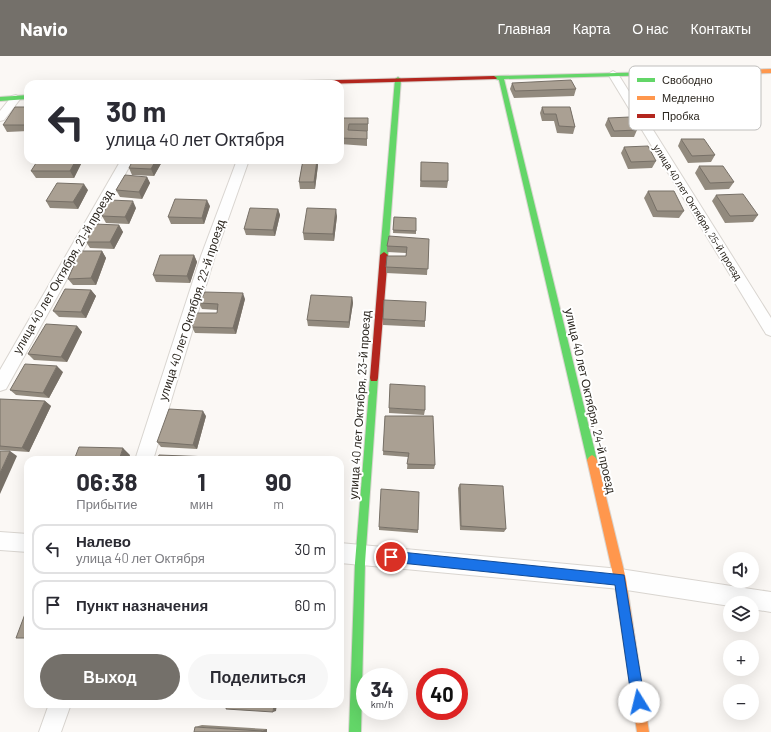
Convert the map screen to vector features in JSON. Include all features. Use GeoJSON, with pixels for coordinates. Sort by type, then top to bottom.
{"type":"FeatureCollection","features":[{"type":"Feature","properties":{"kind":"street"},"geometry":{"type":"LineString","coordinates":[[761,71],[771,71]]}},
{"type":"Feature","properties":{"kind":"street","name":"улица 40 лет Октября, 25-й проезд"},"geometry":{"type":"LineString","coordinates":[[613,74],[629,100]]}},
{"type":"Feature","properties":{"kind":"street"},"geometry":{"type":"LineString","coordinates":[[344,81],[629,74]]}},
{"type":"Feature","properties":{"kind":"street","name":"улица 40 лет Октября, 24-й проезд"},"geometry":{"type":"LineString","coordinates":[[501,78],[620,579],[643,732]]}},
{"type":"Feature","properties":{"kind":"street","name":"улица 40 лет Октября, 23-й проезд"},"geometry":{"type":"LineString","coordinates":[[355,732],[361,554],[398,79]]}},
{"type":"Feature","properties":{"kind":"street"},"geometry":{"type":"LineString","coordinates":[[0,99],[24,97]]}},
{"type":"Feature","properties":{"kind":"street"},"geometry":{"type":"LineString","coordinates":[[0,118],[16,98]]}},
{"type":"Feature","properties":{"kind":"street","name":"улица 40 лет Октября, 25-й проезд"},"geometry":{"type":"LineString","coordinates":[[648,130],[771,330]]}},
{"type":"Feature","properties":{"kind":"street","name":"улица 40 лет Октября, 21-й проезд"},"geometry":{"type":"LineString","coordinates":[[0,384],[125,164]]}},
{"type":"Feature","properties":{"kind":"street","name":"улица 40 лет Октября, 22-й проезд"},"geometry":{"type":"LineString","coordinates":[[145,456],[208,256],[242,164]]}},
{"type":"Feature","properties":{"kind":"street"},"geometry":{"type":"LineString","coordinates":[[0,541],[24,543]]}},
{"type":"Feature","properties":{"kind":"street"},"geometry":{"type":"LineString","coordinates":[[344,553],[620,579],[771,602]]}},
{"type":"Feature","properties":{"kind":"street"},"geometry":{"type":"LineString","coordinates":[[50,732],[59,708]]}},
{"type":"Feature","properties":{"kind":"building"},"geometry":{"type":"Polygon","coordinates":[[[571,80],[576,89],[515,91],[512,83],[571,80]]]}},
{"type":"Feature","properties":{"kind":"building"},"geometry":{"type":"Polygon","coordinates":[[[15,107],[24,107],[24,125],[3,125],[15,107]]]}},
{"type":"Feature","properties":{"kind":"building"},"geometry":{"type":"Polygon","coordinates":[[[542,107],[570,107],[575,127],[559,126],[556,114],[544,114],[542,107]]]}},
{"type":"Feature","properties":{"kind":"building"},"geometry":{"type":"Polygon","coordinates":[[[629,117],[629,130],[637,130],[614,131],[608,118],[629,117]]]}},
{"type":"Feature","properties":{"kind":"building"},"geometry":{"type":"Polygon","coordinates":[[[344,118],[368,118],[368,124],[349,124],[348,130],[367,131],[367,139],[344,138],[344,118]]]}},
{"type":"Feature","properties":{"kind":"building"},"geometry":{"type":"Polygon","coordinates":[[[681,139],[704,139],[715,155],[692,156],[681,139]]]}},
{"type":"Feature","properties":{"kind":"building"},"geometry":{"type":"Polygon","coordinates":[[[648,146],[656,161],[631,162],[624,147],[648,146]]]}},
{"type":"Feature","properties":{"kind":"building"},"geometry":{"type":"Polygon","coordinates":[[[421,162],[448,163],[448,181],[421,181],[421,162]]]}},
{"type":"Feature","properties":{"kind":"building"},"geometry":{"type":"Polygon","coordinates":[[[35,164],[74,164],[70,171],[31,171],[35,164]]]}},
{"type":"Feature","properties":{"kind":"building"},"geometry":{"type":"Polygon","coordinates":[[[131,164],[154,164],[151,169],[129,168],[131,164]]]}},
{"type":"Feature","properties":{"kind":"building"},"geometry":{"type":"Polygon","coordinates":[[[302,164],[316,164],[314,182],[299,182],[302,164]]]}},
{"type":"Feature","properties":{"kind":"building"},"geometry":{"type":"Polygon","coordinates":[[[699,166],[723,166],[734,182],[710,183],[699,166]]]}},
{"type":"Feature","properties":{"kind":"building"},"geometry":{"type":"Polygon","coordinates":[[[125,175],[147,177],[139,192],[116,190],[125,175]]]}},
{"type":"Feature","properties":{"kind":"building"},"geometry":{"type":"Polygon","coordinates":[[[57,183],[84,184],[73,202],[46,201],[57,183]]]}},
{"type":"Feature","properties":{"kind":"building"},"geometry":{"type":"Polygon","coordinates":[[[648,191],[674,191],[684,211],[657,211],[648,191]]]}},
{"type":"Feature","properties":{"kind":"building"},"geometry":{"type":"Polygon","coordinates":[[[743,194],[758,215],[730,216],[716,195],[743,194]]]}},
{"type":"Feature","properties":{"kind":"building"},"geometry":{"type":"Polygon","coordinates":[[[175,199],[207,200],[202,218],[168,217],[175,199]]]}},
{"type":"Feature","properties":{"kind":"building"},"geometry":{"type":"Polygon","coordinates":[[[110,200],[133,201],[125,217],[102,216],[110,200]]]}},
{"type":"Feature","properties":{"kind":"building"},"geometry":{"type":"Polygon","coordinates":[[[250,208],[278,209],[273,230],[244,229],[250,208]]]}},
{"type":"Feature","properties":{"kind":"building"},"geometry":{"type":"Polygon","coordinates":[[[307,208],[336,209],[333,234],[303,233],[307,208]]]}},
{"type":"Feature","properties":{"kind":"building"},"geometry":{"type":"Polygon","coordinates":[[[394,217],[416,218],[416,231],[393,230],[394,217]]]}},
{"type":"Feature","properties":{"kind":"building"},"geometry":{"type":"Polygon","coordinates":[[[94,224],[119,225],[110,242],[86,242],[94,224]]]}},
{"type":"Feature","properties":{"kind":"building"},"geometry":{"type":"Polygon","coordinates":[[[389,236],[429,239],[428,269],[386,267],[387,256],[406,256],[407,247],[387,246],[389,236]]]}},
{"type":"Feature","properties":{"kind":"building"},"geometry":{"type":"Polygon","coordinates":[[[80,251],[102,251],[91,278],[68,279],[80,251]]]}},
{"type":"Feature","properties":{"kind":"building"},"geometry":{"type":"Polygon","coordinates":[[[160,255],[194,255],[187,276],[153,275],[160,255]]]}},
{"type":"Feature","properties":{"kind":"building"},"geometry":{"type":"Polygon","coordinates":[[[65,289],[91,290],[81,312],[53,311],[65,289]]]}},
{"type":"Feature","properties":{"kind":"building"},"geometry":{"type":"Polygon","coordinates":[[[205,292],[243,293],[233,328],[192,327],[197,313],[217,313],[218,304],[199,303],[205,292]]]}},
{"type":"Feature","properties":{"kind":"building"},"geometry":{"type":"Polygon","coordinates":[[[311,295],[352,297],[349,322],[307,320],[311,295]]]}},
{"type":"Feature","properties":{"kind":"building"},"geometry":{"type":"Polygon","coordinates":[[[384,300],[426,302],[425,321],[383,319],[384,300]]]}},
{"type":"Feature","properties":{"kind":"building"},"geometry":{"type":"Polygon","coordinates":[[[46,324],[77,326],[61,357],[28,354],[46,324]]]}},
{"type":"Feature","properties":{"kind":"building"},"geometry":{"type":"Polygon","coordinates":[[[25,364],[57,366],[43,393],[10,390],[25,364]]]}},
{"type":"Feature","properties":{"kind":"building"},"geometry":{"type":"Polygon","coordinates":[[[390,384],[425,386],[425,410],[389,408],[390,384]]]}},
{"type":"Feature","properties":{"kind":"building"},"geometry":{"type":"Polygon","coordinates":[[[0,399],[45,401],[22,448],[0,446],[0,399]]]}},
{"type":"Feature","properties":{"kind":"building"},"geometry":{"type":"Polygon","coordinates":[[[169,409],[203,411],[193,445],[157,442],[169,409]]]}},
{"type":"Feature","properties":{"kind":"building"},"geometry":{"type":"Polygon","coordinates":[[[385,416],[433,416],[435,465],[407,464],[409,453],[383,451],[385,416]]]}},
{"type":"Feature","properties":{"kind":"building"},"geometry":{"type":"Polygon","coordinates":[[[79,447],[123,448],[120,456],[76,456],[79,447]]]}},
{"type":"Feature","properties":{"kind":"building"},"geometry":{"type":"Polygon","coordinates":[[[0,451],[10,451],[0,473],[0,451]]]}},
{"type":"Feature","properties":{"kind":"building"},"geometry":{"type":"Polygon","coordinates":[[[159,455],[185,456],[159,456],[159,455]]]}},
{"type":"Feature","properties":{"kind":"building"},"geometry":{"type":"Polygon","coordinates":[[[460,484],[503,486],[506,529],[461,526],[460,484]]]}},
{"type":"Feature","properties":{"kind":"building"},"geometry":{"type":"Polygon","coordinates":[[[381,489],[419,492],[418,530],[379,527],[381,489]]]}},
{"type":"Feature","properties":{"kind":"building"},"geometry":{"type":"Polygon","coordinates":[[[24,617],[24,638],[16,638],[24,617]]]}},
{"type":"Feature","properties":{"kind":"building"},"geometry":{"type":"Polygon","coordinates":[[[226,708],[274,708],[273,712],[226,708]]]}},
{"type":"Feature","properties":{"kind":"building"},"geometry":{"type":"Polygon","coordinates":[[[195,727],[262,731],[262,732],[194,732],[195,727]]]}},
{"type":"Feature","properties":{"kind":"traffic: fast"},"geometry":{"type":"LineString","coordinates":[[494,78],[629,75]]}},
{"type":"Feature","properties":{"kind":"traffic: fast"},"geometry":{"type":"LineString","coordinates":[[501,78],[592,460]]}},
{"type":"Feature","properties":{"kind":"traffic: fast"},"geometry":{"type":"LineString","coordinates":[[384,255],[398,79]]}},
{"type":"Feature","properties":{"kind":"traffic: fast"},"geometry":{"type":"LineString","coordinates":[[0,99],[24,97]]}},
{"type":"Feature","properties":{"kind":"traffic: fast"},"geometry":{"type":"LineString","coordinates":[[355,732],[360,563],[374,378]]}},
{"type":"Feature","properties":{"kind":"traffic: slow"},"geometry":{"type":"LineString","coordinates":[[761,71],[771,71]]}},
{"type":"Feature","properties":{"kind":"traffic: slow"},"geometry":{"type":"LineString","coordinates":[[592,460],[620,579],[643,732]]}},
{"type":"Feature","properties":{"kind":"traffic: jam"},"geometry":{"type":"LineString","coordinates":[[344,82],[494,78]]}},
{"type":"Feature","properties":{"kind":"traffic: jam"},"geometry":{"type":"LineString","coordinates":[[374,378],[384,255]]}},
{"type":"Feature","properties":{"kind":"route"},"geometry":{"type":"LineString","coordinates":[[391,557],[620,579],[639,702]]}}]}
